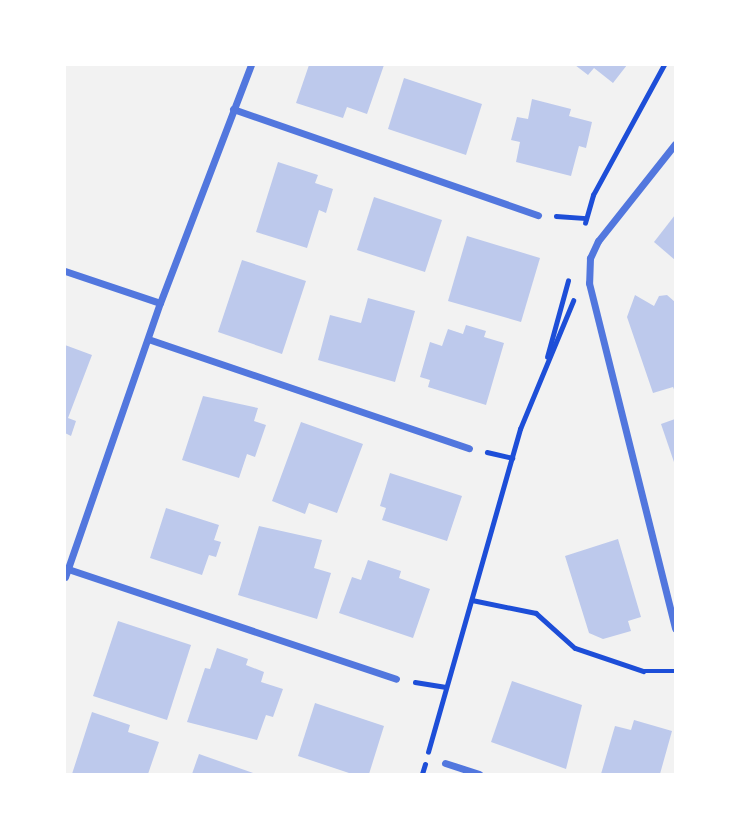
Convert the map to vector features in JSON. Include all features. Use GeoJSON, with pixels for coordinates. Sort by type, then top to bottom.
{"type":"FeatureCollection","features":[{"type":"Feature","properties":{"kind":"street"},"geometry":{"type":"LineString","coordinates":[[251,65],[160,303],[66,571],[396,680]]}},
{"type":"Feature","properties":{"kind":"street"},"geometry":{"type":"LineString","coordinates":[[233,109],[538,215]]}},
{"type":"Feature","properties":{"kind":"street"},"geometry":{"type":"LineString","coordinates":[[675,144],[598,242],[590,258],[589,283],[675,628]]}},
{"type":"Feature","properties":{"kind":"street"},"geometry":{"type":"LineString","coordinates":[[65,271],[160,303]]}},
{"type":"Feature","properties":{"kind":"street"},"geometry":{"type":"LineString","coordinates":[[148,339],[469,447]]}},
{"type":"Feature","properties":{"kind":"street"},"geometry":{"type":"LineString","coordinates":[[445,763],[479,774]]}},
{"type":"Feature","properties":{"kind":"path"},"geometry":{"type":"LineString","coordinates":[[538,215],[586,218]]}},
{"type":"Feature","properties":{"kind":"path"},"geometry":{"type":"LineString","coordinates":[[422,774],[520,429],[575,294]]}},
{"type":"Feature","properties":{"kind":"path"},"geometry":{"type":"LineString","coordinates":[[472,600],[536,613],[575,648],[643,671],[675,671]]}},
{"type":"Feature","properties":{"kind":"path"},"geometry":{"type":"LineString","coordinates":[[396,680],[446,687]]}},
{"type":"Feature","properties":{"kind":"building"},"geometry":{"type":"Polygon","coordinates":[[[309,65],[384,65],[367,114],[347,107],[343,118],[296,103],[309,65]]]}},
{"type":"Feature","properties":{"kind":"building"},"geometry":{"type":"Polygon","coordinates":[[[575,65],[627,65],[613,83],[594,68],[588,75],[575,65]]]}},
{"type":"Feature","properties":{"kind":"building"},"geometry":{"type":"Polygon","coordinates":[[[404,78],[482,104],[466,155],[388,129],[404,78]]]}},
{"type":"Feature","properties":{"kind":"building"},"geometry":{"type":"Polygon","coordinates":[[[532,99],[571,109],[569,116],[592,122],[586,148],[579,146],[571,176],[516,162],[520,142],[511,140],[517,117],[528,119],[532,99]]]}},
{"type":"Feature","properties":{"kind":"building"},"geometry":{"type":"Polygon","coordinates":[[[278,162],[318,175],[315,183],[333,189],[326,213],[319,210],[307,248],[256,232],[278,162]]]}},
{"type":"Feature","properties":{"kind":"building"},"geometry":{"type":"Polygon","coordinates":[[[374,197],[442,220],[425,272],[357,250],[374,197]]]}},
{"type":"Feature","properties":{"kind":"building"},"geometry":{"type":"Polygon","coordinates":[[[675,215],[675,260],[654,242],[675,215]]]}},
{"type":"Feature","properties":{"kind":"building"},"geometry":{"type":"Polygon","coordinates":[[[467,236],[540,258],[521,322],[448,301],[467,236]]]}},
{"type":"Feature","properties":{"kind":"building"},"geometry":{"type":"Polygon","coordinates":[[[242,260],[306,281],[282,354],[218,332],[242,260]]]}},
{"type":"Feature","properties":{"kind":"building"},"geometry":{"type":"Polygon","coordinates":[[[635,295],[654,306],[659,296],[667,295],[675,302],[675,392],[673,387],[653,393],[627,317],[635,295]]]}},
{"type":"Feature","properties":{"kind":"building"},"geometry":{"type":"Polygon","coordinates":[[[368,298],[415,311],[395,382],[318,360],[330,315],[361,323],[368,298]]]}},
{"type":"Feature","properties":{"kind":"building"},"geometry":{"type":"Polygon","coordinates":[[[466,325],[486,331],[484,337],[504,343],[486,405],[428,387],[430,380],[420,377],[430,342],[442,346],[448,329],[463,334],[466,325]]]}},
{"type":"Feature","properties":{"kind":"building"},"geometry":{"type":"Polygon","coordinates":[[[65,345],[92,355],[68,418],[76,421],[71,436],[65,433],[65,345]]]}},
{"type":"Feature","properties":{"kind":"building"},"geometry":{"type":"Polygon","coordinates":[[[203,396],[258,408],[254,421],[266,425],[255,457],[247,454],[239,478],[182,460],[203,396]]]}},
{"type":"Feature","properties":{"kind":"building"},"geometry":{"type":"Polygon","coordinates":[[[675,419],[675,465],[661,424],[675,419]]]}},
{"type":"Feature","properties":{"kind":"building"},"geometry":{"type":"Polygon","coordinates":[[[301,422],[363,444],[337,513],[309,503],[305,514],[272,501],[301,422]]]}},
{"type":"Feature","properties":{"kind":"building"},"geometry":{"type":"Polygon","coordinates":[[[390,473],[462,496],[447,541],[382,520],[386,508],[380,506],[390,473]]]}},
{"type":"Feature","properties":{"kind":"building"},"geometry":{"type":"Polygon","coordinates":[[[166,508],[219,525],[214,540],[221,542],[216,557],[209,555],[202,575],[150,558],[166,508]]]}},
{"type":"Feature","properties":{"kind":"building"},"geometry":{"type":"Polygon","coordinates":[[[259,526],[322,540],[314,568],[331,573],[317,619],[238,595],[259,526]]]}},
{"type":"Feature","properties":{"kind":"building"},"geometry":{"type":"Polygon","coordinates":[[[618,539],[641,617],[628,621],[631,631],[603,639],[589,633],[565,556],[618,539]]]}},
{"type":"Feature","properties":{"kind":"building"},"geometry":{"type":"Polygon","coordinates":[[[368,560],[401,571],[399,578],[430,589],[413,638],[339,613],[352,577],[361,580],[368,560]]]}},
{"type":"Feature","properties":{"kind":"building"},"geometry":{"type":"Polygon","coordinates":[[[118,621],[191,645],[167,720],[93,696],[118,621]]]}},
{"type":"Feature","properties":{"kind":"building"},"geometry":{"type":"Polygon","coordinates":[[[217,648],[248,659],[246,665],[264,672],[261,682],[283,689],[273,717],[266,715],[257,740],[187,722],[205,668],[210,669],[217,648]]]}},
{"type":"Feature","properties":{"kind":"building"},"geometry":{"type":"Polygon","coordinates":[[[512,681],[582,705],[566,769],[491,742],[512,681]]]}},
{"type":"Feature","properties":{"kind":"building"},"geometry":{"type":"Polygon","coordinates":[[[315,703],[384,726],[369,774],[352,774],[298,756],[315,703]]]}},
{"type":"Feature","properties":{"kind":"building"},"geometry":{"type":"Polygon","coordinates":[[[92,712],[130,725],[128,732],[159,742],[148,774],[72,774],[92,712]]]}},
{"type":"Feature","properties":{"kind":"building"},"geometry":{"type":"Polygon","coordinates":[[[634,720],[672,731],[660,774],[601,774],[615,726],[631,730],[634,720]]]}},
{"type":"Feature","properties":{"kind":"building"},"geometry":{"type":"Polygon","coordinates":[[[199,754],[256,774],[192,774],[199,754]]]}}]}
